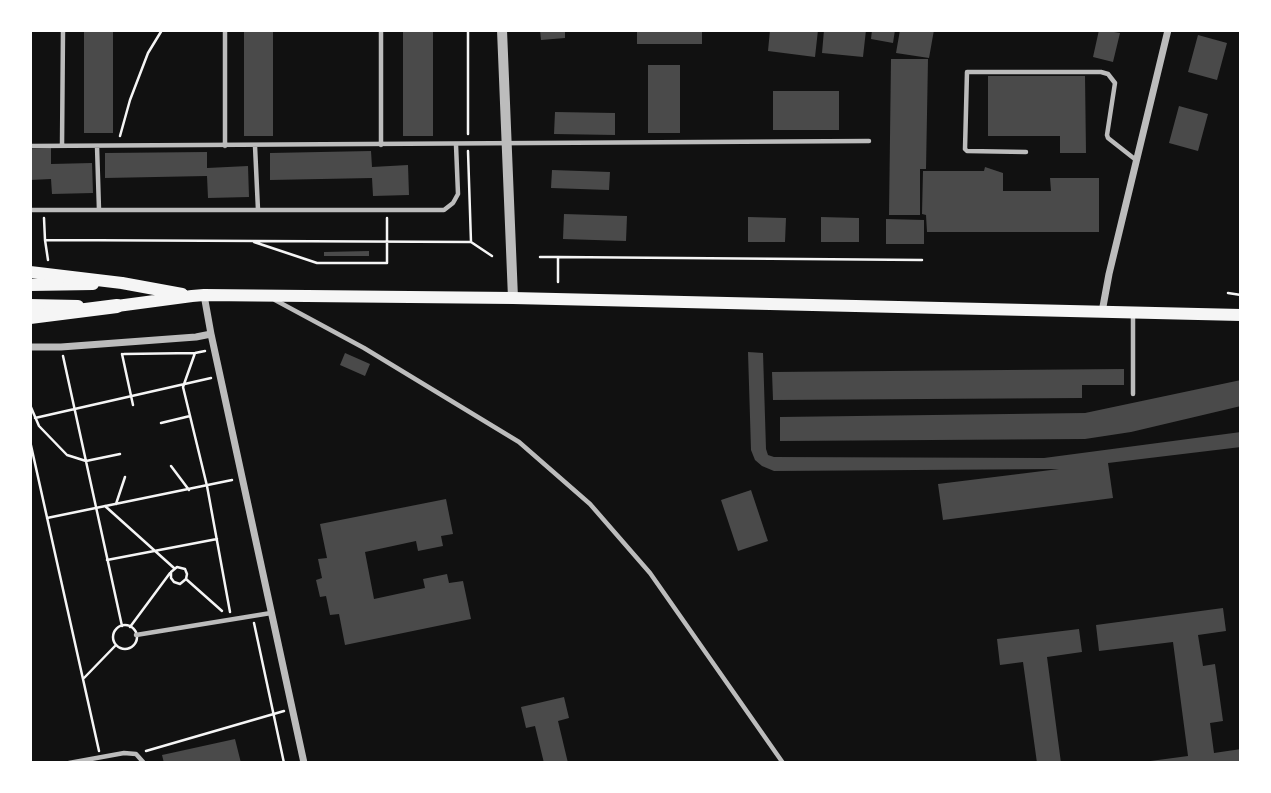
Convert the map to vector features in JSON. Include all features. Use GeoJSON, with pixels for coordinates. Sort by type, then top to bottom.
{"type":"FeatureCollection","features":[{"type":"Feature","properties":{"kind":"highway"},"geometry":{"type":"LineString","coordinates":[[30,317],[117,306]]}},
{"type":"Feature","properties":{"kind":"main road"},"geometry":{"type":"LineString","coordinates":[[30,272],[198,295],[513,298],[1241,315]]}},
{"type":"Feature","properties":{"kind":"main road"},"geometry":{"type":"LineString","coordinates":[[30,285],[122,283]]}},
{"type":"Feature","properties":{"kind":"main road"},"geometry":{"type":"LineString","coordinates":[[30,305],[117,306],[198,295]]}},
{"type":"Feature","properties":{"kind":"street"},"geometry":{"type":"LineString","coordinates":[[502,30],[513,298]]}},
{"type":"Feature","properties":{"kind":"street"},"geometry":{"type":"LineString","coordinates":[[1102,312],[1168,30]]}},
{"type":"Feature","properties":{"kind":"street"},"geometry":{"type":"LineString","coordinates":[[198,295],[221,376],[304,763]]}},
{"type":"Feature","properties":{"kind":"street"},"geometry":{"type":"LineString","coordinates":[[30,347],[61,347],[211,334]]}},
{"type":"Feature","properties":{"kind":"lane"},"geometry":{"type":"LineString","coordinates":[[62,146],[63,30]]}},
{"type":"Feature","properties":{"kind":"lane"},"geometry":{"type":"LineString","coordinates":[[225,30],[225,146]]}},
{"type":"Feature","properties":{"kind":"lane"},"geometry":{"type":"LineString","coordinates":[[381,30],[381,145]]}},
{"type":"Feature","properties":{"kind":"lane"},"geometry":{"type":"LineString","coordinates":[[1026,152],[965,149],[967,72],[1108,74],[1115,83],[1107,135],[1136,160]]}},
{"type":"Feature","properties":{"kind":"lane"},"geometry":{"type":"LineString","coordinates":[[30,146],[869,142]]}},
{"type":"Feature","properties":{"kind":"lane"},"geometry":{"type":"LineString","coordinates":[[30,210],[444,210],[453,203],[458,194],[456,145]]}},
{"type":"Feature","properties":{"kind":"lane"},"geometry":{"type":"LineString","coordinates":[[97,146],[99,210]]}},
{"type":"Feature","properties":{"kind":"lane"},"geometry":{"type":"LineString","coordinates":[[255,146],[258,210]]}},
{"type":"Feature","properties":{"kind":"lane"},"geometry":{"type":"LineString","coordinates":[[269,296],[364,348],[519,442],[590,504],[650,573],[783,763]]}},
{"type":"Feature","properties":{"kind":"lane"},"geometry":{"type":"LineString","coordinates":[[1133,313],[1133,394]]}},
{"type":"Feature","properties":{"kind":"lane"},"geometry":{"type":"LineString","coordinates":[[136,635],[271,612]]}},
{"type":"Feature","properties":{"kind":"lane"},"geometry":{"type":"LineString","coordinates":[[69,763],[124,753],[136,754],[144,763]]}},
{"type":"Feature","properties":{"kind":"path"},"geometry":{"type":"LineString","coordinates":[[117,146],[130,100],[148,53],[162,30]]}},
{"type":"Feature","properties":{"kind":"path"},"geometry":{"type":"LineString","coordinates":[[44,210],[50,274]]}},
{"type":"Feature","properties":{"kind":"path"},"geometry":{"type":"LineString","coordinates":[[250,241],[317,263],[387,263],[386,210]]}},
{"type":"Feature","properties":{"kind":"path"},"geometry":{"type":"LineString","coordinates":[[45,240],[471,242],[492,256]]}},
{"type":"Feature","properties":{"kind":"path"},"geometry":{"type":"LineString","coordinates":[[540,257],[922,260]]}},
{"type":"Feature","properties":{"kind":"path"},"geometry":{"type":"LineString","coordinates":[[558,257],[558,282]]}},
{"type":"Feature","properties":{"kind":"path"},"geometry":{"type":"LineString","coordinates":[[1228,293],[1241,295]]}},
{"type":"Feature","properties":{"kind":"path"},"geometry":{"type":"LineString","coordinates":[[61,347],[122,626]]}},
{"type":"Feature","properties":{"kind":"path"},"geometry":{"type":"LineString","coordinates":[[195,353],[183,385],[207,486],[232,620]]}},
{"type":"Feature","properties":{"kind":"path"},"geometry":{"type":"LineString","coordinates":[[122,354],[134,405]]}},
{"type":"Feature","properties":{"kind":"path"},"geometry":{"type":"LineString","coordinates":[[35,418],[221,376]]}},
{"type":"Feature","properties":{"kind":"path"},"geometry":{"type":"LineString","coordinates":[[30,405],[39,426],[67,454],[86,461],[120,454]]}},
{"type":"Feature","properties":{"kind":"path"},"geometry":{"type":"LineString","coordinates":[[161,423],[190,416]]}},
{"type":"Feature","properties":{"kind":"path"},"geometry":{"type":"LineString","coordinates":[[30,441],[100,757]]}},
{"type":"Feature","properties":{"kind":"path"},"geometry":{"type":"LineString","coordinates":[[171,466],[190,490]]}},
{"type":"Feature","properties":{"kind":"path"},"geometry":{"type":"LineString","coordinates":[[116,504],[125,477]]}},
{"type":"Feature","properties":{"kind":"path"},"geometry":{"type":"LineString","coordinates":[[47,518],[243,478]]}},
{"type":"Feature","properties":{"kind":"path"},"geometry":{"type":"LineString","coordinates":[[105,506],[174,568]]}},
{"type":"Feature","properties":{"kind":"path"},"geometry":{"type":"LineString","coordinates":[[107,560],[217,539]]}},
{"type":"Feature","properties":{"kind":"path"},"geometry":{"type":"LineString","coordinates":[[130,627],[171,572],[174,568],[185,569],[186,579],[183,583],[177,583],[172,580],[171,572]]}},
{"type":"Feature","properties":{"kind":"path"},"geometry":{"type":"LineString","coordinates":[[186,579],[232,620]]}},
{"type":"Feature","properties":{"kind":"path"},"geometry":{"type":"LineString","coordinates":[[253,616],[284,763]]}},
{"type":"Feature","properties":{"kind":"path"},"geometry":{"type":"LineString","coordinates":[[122,626],[130,627],[136,635],[135,643],[130,648],[122,649],[116,645],[114,634],[122,626]]}},
{"type":"Feature","properties":{"kind":"path"},"geometry":{"type":"LineString","coordinates":[[83,679],[116,645]]}},
{"type":"Feature","properties":{"kind":"path"},"geometry":{"type":"LineString","coordinates":[[136,754],[292,709]]}},
{"type":"Feature","properties":{"kind":"building"},"geometry":{"type":"Polygon","coordinates":[[[84,30],[113,30],[113,133],[84,133],[84,30]]]}},
{"type":"Feature","properties":{"kind":"building"},"geometry":{"type":"Polygon","coordinates":[[[244,30],[273,30],[273,136],[244,136],[244,30]]]}},
{"type":"Feature","properties":{"kind":"building"},"geometry":{"type":"Polygon","coordinates":[[[403,30],[433,30],[433,136],[403,136],[403,30]]]}},
{"type":"Feature","properties":{"kind":"building"},"geometry":{"type":"Polygon","coordinates":[[[540,30],[565,30],[565,38],[541,40],[540,30]]]}},
{"type":"Feature","properties":{"kind":"building"},"geometry":{"type":"Polygon","coordinates":[[[637,30],[702,30],[702,44],[637,44],[637,30]]]}},
{"type":"Feature","properties":{"kind":"building"},"geometry":{"type":"Polygon","coordinates":[[[770,30],[818,30],[815,57],[768,51],[770,30]]]}},
{"type":"Feature","properties":{"kind":"building"},"geometry":{"type":"Polygon","coordinates":[[[824,30],[866,30],[863,57],[822,53],[824,30]]]}},
{"type":"Feature","properties":{"kind":"building"},"geometry":{"type":"Polygon","coordinates":[[[872,30],[895,30],[893,43],[871,39],[872,30]]]}},
{"type":"Feature","properties":{"kind":"building"},"geometry":{"type":"Polygon","coordinates":[[[900,30],[934,30],[929,58],[896,53],[900,30]]]}},
{"type":"Feature","properties":{"kind":"building"},"geometry":{"type":"Polygon","coordinates":[[[1099,30],[1115,30],[1114,32],[1120,33],[1113,62],[1093,57],[1099,30]]]}},
{"type":"Feature","properties":{"kind":"building"},"geometry":{"type":"Polygon","coordinates":[[[1198,35],[1227,43],[1217,80],[1188,72],[1198,35]]]}},
{"type":"Feature","properties":{"kind":"building"},"geometry":{"type":"Polygon","coordinates":[[[891,59],[928,59],[926,169],[920,169],[920,215],[889,215],[891,59]]]}},
{"type":"Feature","properties":{"kind":"building"},"geometry":{"type":"Polygon","coordinates":[[[648,65],[680,65],[680,133],[648,133],[648,65]]]}},
{"type":"Feature","properties":{"kind":"building"},"geometry":{"type":"Polygon","coordinates":[[[988,76],[1085,76],[1086,153],[1060,153],[1060,136],[988,136],[988,76]]]}},
{"type":"Feature","properties":{"kind":"building"},"geometry":{"type":"Polygon","coordinates":[[[773,91],[839,91],[839,130],[773,130],[773,91]]]}},
{"type":"Feature","properties":{"kind":"building"},"geometry":{"type":"Polygon","coordinates":[[[1179,106],[1208,114],[1198,151],[1169,143],[1179,106]]]}},
{"type":"Feature","properties":{"kind":"building"},"geometry":{"type":"Polygon","coordinates":[[[555,112],[615,113],[615,135],[554,134],[555,112]]]}},
{"type":"Feature","properties":{"kind":"building"},"geometry":{"type":"Polygon","coordinates":[[[51,148],[51,164],[92,163],[93,193],[52,194],[51,179],[30,180],[30,149],[51,148]]]}},
{"type":"Feature","properties":{"kind":"building"},"geometry":{"type":"Polygon","coordinates":[[[371,151],[372,167],[408,165],[409,195],[373,196],[372,178],[270,180],[270,153],[371,151]]]}},
{"type":"Feature","properties":{"kind":"building"},"geometry":{"type":"Polygon","coordinates":[[[207,152],[207,168],[248,166],[249,197],[208,198],[207,176],[105,178],[105,153],[207,152]]]}},
{"type":"Feature","properties":{"kind":"building"},"geometry":{"type":"Polygon","coordinates":[[[985,167],[1003,173],[1003,191],[1051,191],[1050,178],[1099,178],[1099,232],[927,232],[926,215],[922,214],[923,171],[984,171],[985,167]]]}},
{"type":"Feature","properties":{"kind":"building"},"geometry":{"type":"Polygon","coordinates":[[[552,170],[610,172],[609,190],[551,188],[552,170]]]}},
{"type":"Feature","properties":{"kind":"building"},"geometry":{"type":"Polygon","coordinates":[[[564,214],[627,216],[626,241],[563,239],[564,214]]]}},
{"type":"Feature","properties":{"kind":"building"},"geometry":{"type":"Polygon","coordinates":[[[748,217],[786,218],[785,242],[748,242],[748,217]]]}},
{"type":"Feature","properties":{"kind":"building"},"geometry":{"type":"Polygon","coordinates":[[[821,217],[859,218],[859,242],[821,242],[821,217]]]}},
{"type":"Feature","properties":{"kind":"building"},"geometry":{"type":"Polygon","coordinates":[[[886,219],[924,220],[924,244],[886,244],[886,219]]]}},
{"type":"Feature","properties":{"kind":"building"},"geometry":{"type":"Polygon","coordinates":[[[369,251],[369,256],[324,256],[324,252],[369,251]]]}},
{"type":"Feature","properties":{"kind":"building"},"geometry":{"type":"Polygon","coordinates":[[[748,352],[763,353],[766,449],[768,455],[774,457],[1044,458],[1241,432],[1241,447],[1108,463],[1113,498],[943,520],[938,484],[1059,469],[774,471],[755,460],[751,450],[748,352]]]}},
{"type":"Feature","properties":{"kind":"building"},"geometry":{"type":"Polygon","coordinates":[[[345,353],[370,364],[365,376],[340,365],[345,353]]]}},
{"type":"Feature","properties":{"kind":"building"},"geometry":{"type":"Polygon","coordinates":[[[1124,369],[1124,385],[1082,385],[1082,398],[773,400],[772,372],[1124,369]]]}},
{"type":"Feature","properties":{"kind":"building"},"geometry":{"type":"Polygon","coordinates":[[[1241,380],[1241,406],[1131,432],[1085,439],[780,441],[780,417],[1085,413],[1241,380]]]}},
{"type":"Feature","properties":{"kind":"building"},"geometry":{"type":"Polygon","coordinates":[[[751,490],[768,541],[738,551],[721,500],[751,490]]]}},
{"type":"Feature","properties":{"kind":"building"},"geometry":{"type":"Polygon","coordinates":[[[446,499],[453,534],[441,536],[443,546],[418,551],[416,541],[365,552],[374,599],[425,588],[423,579],[447,574],[449,583],[463,581],[471,619],[345,645],[339,614],[330,615],[326,596],[320,597],[316,580],[322,578],[318,559],[327,558],[320,524],[446,499]]]}},
{"type":"Feature","properties":{"kind":"building"},"geometry":{"type":"Polygon","coordinates":[[[1223,608],[1226,631],[1198,635],[1203,666],[1215,664],[1223,721],[1210,723],[1214,753],[1241,749],[1241,763],[1143,763],[1188,756],[1173,642],[1099,651],[1096,625],[1223,608]]]}},
{"type":"Feature","properties":{"kind":"building"},"geometry":{"type":"Polygon","coordinates":[[[1079,629],[1082,652],[1047,657],[1061,763],[1037,763],[1023,662],[1000,665],[997,639],[1079,629]]]}},
{"type":"Feature","properties":{"kind":"building"},"geometry":{"type":"Polygon","coordinates":[[[564,697],[569,718],[558,721],[568,763],[544,763],[535,726],[526,728],[521,707],[564,697]]]}},
{"type":"Feature","properties":{"kind":"building"},"geometry":{"type":"Polygon","coordinates":[[[235,739],[241,763],[164,763],[162,755],[235,739]]]}}]}
